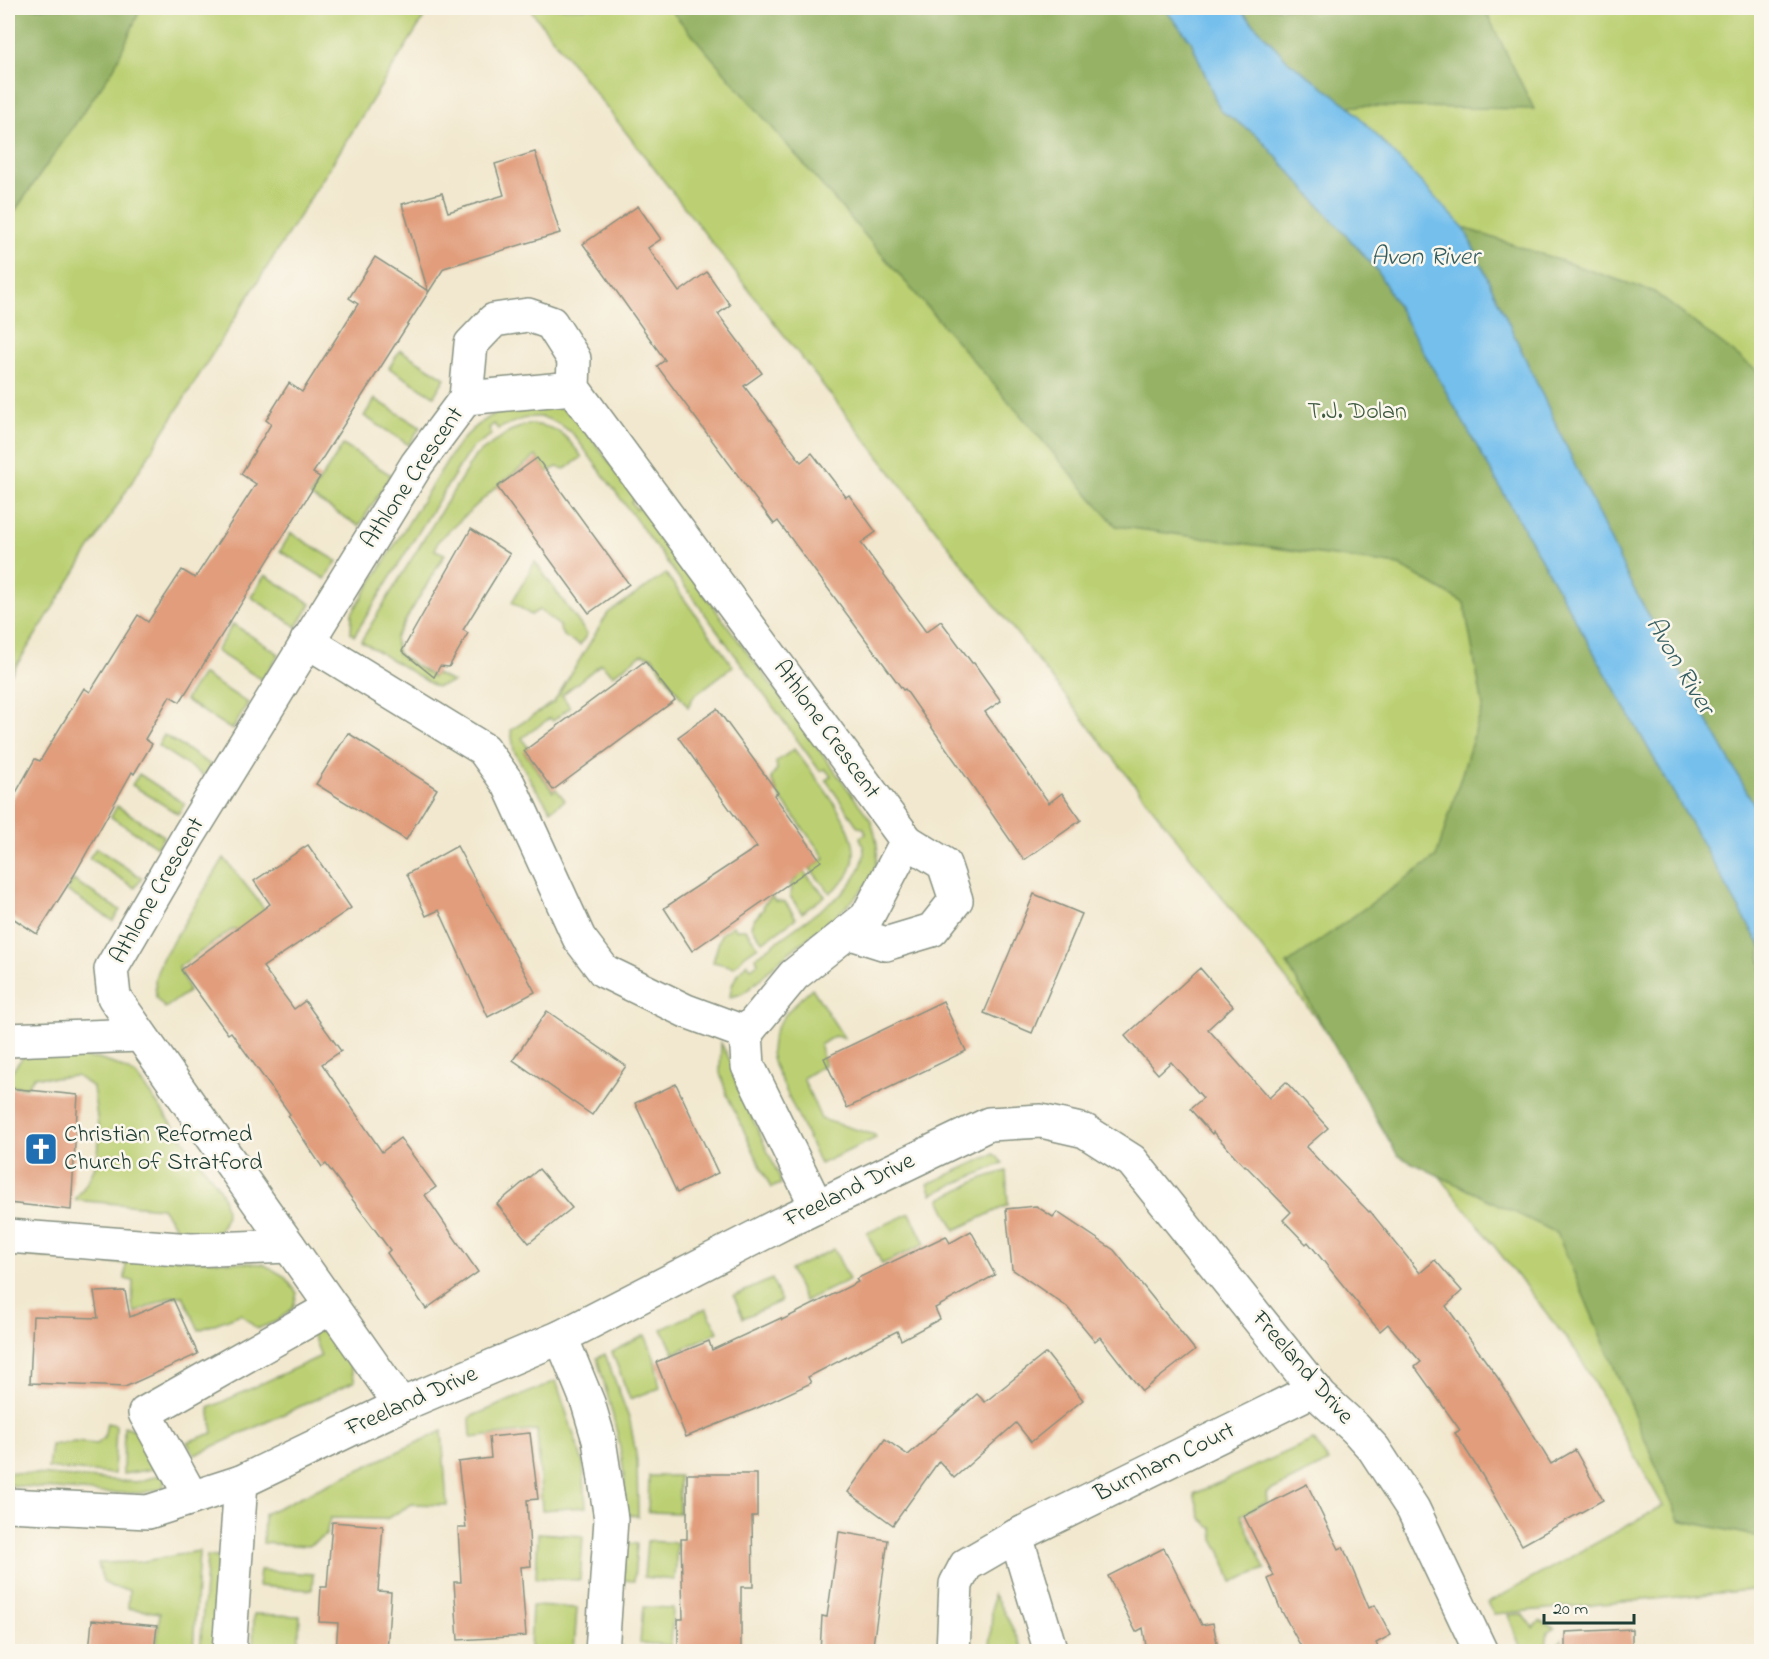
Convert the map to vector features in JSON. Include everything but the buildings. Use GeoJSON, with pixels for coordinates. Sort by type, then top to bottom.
{"type":"FeatureCollection","features":[{"type":"Feature","properties":{"kind":"street","name":"Athlone Crescent"},"geometry":{"type":"LineString","coordinates":[[401,1405],[114,997],[111,969],[191,832],[417,464],[466,398],[471,344],[494,320],[528,315],[551,323],[574,359],[573,388],[907,841],[944,864],[956,900],[932,930],[886,944],[848,932]]}},
{"type":"Feature","properties":{"kind":"street","name":"Athlone Crescent"},"geometry":{"type":"LineString","coordinates":[[466,398],[573,388]]}},
{"type":"Feature","properties":{"kind":"street"},"geometry":{"type":"LineString","coordinates":[[308,641],[483,749],[509,785],[579,938],[604,970],[686,1011],[746,1033]]}},
{"type":"Feature","properties":{"kind":"street"},"geometry":{"type":"LineString","coordinates":[[817,1207],[748,1066],[746,1033],[794,975],[867,917],[907,841]]}},
{"type":"Feature","properties":{"kind":"street"},"geometry":{"type":"LineString","coordinates":[[8,1040],[140,1035]]}},
{"type":"Feature","properties":{"kind":"street","name":"Freeland Drive"},"geometry":{"type":"LineString","coordinates":[[8,1505],[148,1512],[242,1482],[401,1405],[561,1337],[817,1207],[988,1124],[1041,1121],[1084,1131],[1132,1161],[1321,1397],[1374,1449],[1413,1509],[1481,1652]]}},
{"type":"Feature","properties":{"kind":"street"},"geometry":{"type":"LineString","coordinates":[[8,1236],[191,1250],[289,1246]]}},
{"type":"Feature","properties":{"kind":"street"},"geometry":{"type":"LineString","coordinates":[[192,1498],[145,1413],[332,1307]]}},
{"type":"Feature","properties":{"kind":"street"},"geometry":{"type":"LineString","coordinates":[[561,1337],[588,1403],[598,1440],[611,1519],[602,1652]]}},
{"type":"Feature","properties":{"kind":"street","name":"Burnham Court"},"geometry":{"type":"LineString","coordinates":[[953,1652],[956,1584],[966,1565],[1016,1536],[1315,1389]]}},
{"type":"Feature","properties":{"kind":"street"},"geometry":{"type":"LineString","coordinates":[[229,1652],[242,1482]]}},
{"type":"Feature","properties":{"kind":"street"},"geometry":{"type":"LineString","coordinates":[[1016,1536],[1051,1652]]}},
{"type":"Feature","properties":{"kind":"green space"},"geometry":{"type":"Polygon","coordinates":[[[8,8],[430,8],[8,679],[8,8]]]}},
{"type":"Feature","properties":{"kind":"green space"},"geometry":{"type":"Polygon","coordinates":[[[8,8],[141,8],[114,68],[8,221],[8,8]]]}},
{"type":"Feature","properties":{"kind":"green space","name":"T.J. Dolan"},"geometry":{"type":"Polygon","coordinates":[[[529,8],[1761,8],[1761,1589],[1494,1614],[1488,1603],[1663,1506],[1576,1351],[529,8]]]}},
{"type":"Feature","properties":{"kind":"green space"},"geometry":{"type":"Polygon","coordinates":[[[669,8],[1164,8],[1191,41],[1220,110],[1258,136],[1377,270],[1761,947],[1761,1537],[1679,1520],[1557,1233],[1398,1156],[1287,964],[1436,857],[1483,706],[1464,603],[1399,565],[1116,526],[669,8]]]}},
{"type":"Feature","properties":{"kind":"green space"},"geometry":{"type":"Polygon","coordinates":[[[1239,8],[1484,8],[1534,109],[1349,106],[1287,60],[1239,8]]]}},
{"type":"Feature","properties":{"kind":"green space"},"geometry":{"type":"Polygon","coordinates":[[[1464,228],[1654,292],[1761,374],[1761,817],[1629,580],[1464,228]]]}},
{"type":"Feature","properties":{"kind":"green space"},"geometry":{"type":"Polygon","coordinates":[[[400,350],[445,378],[434,396],[389,368],[400,350]]]}},
{"type":"Feature","properties":{"kind":"green space"},"geometry":{"type":"Polygon","coordinates":[[[375,399],[420,427],[409,445],[364,416],[375,399]]]}},
{"type":"Feature","properties":{"kind":"green space"},"geometry":{"type":"Polygon","coordinates":[[[547,402],[577,419],[636,498],[631,502],[636,509],[640,507],[870,819],[876,839],[877,860],[873,873],[857,896],[752,986],[738,995],[730,997],[735,978],[747,963],[751,968],[758,963],[756,957],[842,894],[850,885],[862,864],[864,850],[860,837],[866,834],[864,828],[858,827],[826,780],[831,776],[825,769],[820,771],[574,435],[554,421],[537,417],[519,420],[498,429],[494,424],[489,428],[491,435],[473,447],[466,456],[354,636],[351,633],[352,613],[454,450],[473,429],[497,413],[518,405],[547,402]]]}},
{"type":"Feature","properties":{"kind":"green space"},"geometry":{"type":"Polygon","coordinates":[[[529,424],[554,429],[571,442],[582,457],[565,469],[557,467],[547,472],[536,456],[496,487],[438,541],[435,550],[445,554],[395,638],[398,654],[433,677],[436,674],[453,682],[436,687],[361,641],[475,456],[510,431],[529,424]]]}},
{"type":"Feature","properties":{"kind":"green space"},"geometry":{"type":"Polygon","coordinates":[[[343,445],[391,475],[359,526],[310,496],[343,445]]]}},
{"type":"Feature","properties":{"kind":"green space"},"geometry":{"type":"Polygon","coordinates":[[[291,533],[337,561],[325,579],[280,551],[291,533]]]}},
{"type":"Feature","properties":{"kind":"green space"},"geometry":{"type":"Polygon","coordinates":[[[535,562],[587,634],[580,645],[564,636],[560,626],[539,610],[531,615],[512,602],[535,562]]]}},
{"type":"Feature","properties":{"kind":"green space"},"geometry":{"type":"Polygon","coordinates":[[[666,574],[733,666],[694,696],[688,707],[652,657],[642,654],[613,675],[601,664],[562,695],[570,707],[553,721],[550,718],[522,738],[528,748],[524,752],[553,792],[556,789],[565,800],[551,810],[514,751],[511,730],[554,702],[608,613],[666,574]]]}},
{"type":"Feature","properties":{"kind":"green space"},"geometry":{"type":"Polygon","coordinates":[[[265,575],[311,604],[297,627],[251,597],[265,575]]]}},
{"type":"Feature","properties":{"kind":"green space"},"geometry":{"type":"Polygon","coordinates":[[[233,624],[279,654],[262,680],[216,651],[233,624]]]}},
{"type":"Feature","properties":{"kind":"green space"},"geometry":{"type":"Polygon","coordinates":[[[202,674],[248,703],[232,730],[185,700],[202,674]]]}},
{"type":"Feature","properties":{"kind":"green space"},"geometry":{"type":"Polygon","coordinates":[[[164,735],[211,765],[204,776],[158,746],[164,735]]]}},
{"type":"Feature","properties":{"kind":"green space"},"geometry":{"type":"Polygon","coordinates":[[[794,749],[832,799],[848,828],[852,841],[854,857],[850,872],[830,893],[810,869],[825,858],[779,796],[771,778],[777,769],[776,762],[794,749]]]}},
{"type":"Feature","properties":{"kind":"green space"},"geometry":{"type":"Polygon","coordinates":[[[139,774],[185,804],[178,814],[132,785],[139,774]]]}},
{"type":"Feature","properties":{"kind":"green space"},"geometry":{"type":"Polygon","coordinates":[[[117,806],[164,836],[157,847],[111,817],[117,806]]]}},
{"type":"Feature","properties":{"kind":"green space"},"geometry":{"type":"Polygon","coordinates":[[[96,848],[142,878],[135,888],[89,858],[96,848]]]}},
{"type":"Feature","properties":{"kind":"green space"},"geometry":{"type":"Polygon","coordinates":[[[224,858],[279,927],[233,929],[179,967],[189,991],[165,1008],[156,998],[155,978],[162,959],[224,858]]]}},
{"type":"Feature","properties":{"kind":"green space"},"geometry":{"type":"Polygon","coordinates":[[[803,871],[825,896],[802,913],[790,896],[792,889],[790,885],[803,871]]]}},
{"type":"Feature","properties":{"kind":"green space"},"geometry":{"type":"Polygon","coordinates":[[[73,880],[120,910],[113,921],[67,891],[73,880]]]}},
{"type":"Feature","properties":{"kind":"green space"},"geometry":{"type":"Polygon","coordinates":[[[772,897],[775,901],[785,902],[796,918],[763,942],[751,926],[764,908],[763,905],[772,897]]]}},
{"type":"Feature","properties":{"kind":"green space"},"geometry":{"type":"Polygon","coordinates":[[[733,926],[735,929],[745,929],[758,946],[734,967],[713,962],[721,934],[733,926]]]}},
{"type":"Feature","properties":{"kind":"green space"},"geometry":{"type":"Polygon","coordinates":[[[812,988],[844,1038],[834,1036],[820,1045],[824,1065],[803,1078],[821,1119],[875,1135],[876,1138],[820,1164],[774,1065],[771,1051],[779,1023],[812,988]]]}},
{"type":"Feature","properties":{"kind":"green space"},"geometry":{"type":"Polygon","coordinates":[[[721,1043],[732,1064],[736,1083],[779,1176],[781,1184],[771,1188],[727,1095],[720,1073],[721,1043]]]}},
{"type":"Feature","properties":{"kind":"green space"},"geometry":{"type":"Polygon","coordinates":[[[37,1055],[98,1059],[117,1065],[136,1075],[219,1188],[226,1212],[223,1225],[213,1237],[205,1243],[184,1239],[162,1208],[75,1200],[96,1164],[98,1133],[93,1087],[76,1076],[53,1078],[34,1076],[27,1087],[8,1086],[8,1076],[23,1057],[37,1055]]]}},
{"type":"Feature","properties":{"kind":"green space"},"geometry":{"type":"Polygon","coordinates":[[[994,1154],[1003,1163],[932,1194],[928,1184],[994,1154]]]}},
{"type":"Feature","properties":{"kind":"green space"},"geometry":{"type":"Polygon","coordinates":[[[1006,1171],[1008,1205],[955,1230],[940,1199],[983,1178],[1006,1171]]]}},
{"type":"Feature","properties":{"kind":"green space"},"geometry":{"type":"Polygon","coordinates":[[[910,1213],[925,1244],[882,1264],[867,1233],[910,1213]]]}},
{"type":"Feature","properties":{"kind":"green space"},"geometry":{"type":"Polygon","coordinates":[[[8,1247],[263,1264],[284,1276],[297,1293],[293,1308],[277,1321],[257,1329],[241,1314],[199,1330],[183,1296],[170,1297],[135,1313],[132,1304],[133,1281],[125,1279],[126,1264],[8,1254],[8,1247]]]}},
{"type":"Feature","properties":{"kind":"green space"},"geometry":{"type":"Polygon","coordinates":[[[834,1249],[849,1280],[805,1301],[790,1270],[834,1249]]]}},
{"type":"Feature","properties":{"kind":"green space"},"geometry":{"type":"Polygon","coordinates":[[[772,1279],[781,1301],[743,1318],[734,1296],[772,1279]]]}},
{"type":"Feature","properties":{"kind":"green space"},"geometry":{"type":"Polygon","coordinates":[[[706,1308],[718,1332],[674,1353],[662,1329],[706,1308]]]}},
{"type":"Feature","properties":{"kind":"green space"},"geometry":{"type":"Polygon","coordinates":[[[309,1326],[323,1328],[350,1366],[355,1381],[195,1455],[187,1442],[213,1433],[209,1408],[321,1356],[309,1326]]]}},
{"type":"Feature","properties":{"kind":"green space"},"geometry":{"type":"Polygon","coordinates":[[[645,1335],[654,1357],[660,1388],[630,1399],[612,1352],[645,1335]]]}},
{"type":"Feature","properties":{"kind":"green space"},"geometry":{"type":"Polygon","coordinates":[[[605,1354],[630,1421],[637,1460],[638,1516],[626,1514],[619,1442],[597,1358],[605,1354]]]}},
{"type":"Feature","properties":{"kind":"green space"},"geometry":{"type":"Polygon","coordinates":[[[556,1381],[583,1463],[586,1507],[542,1510],[537,1430],[471,1438],[470,1417],[556,1381]]]}},
{"type":"Feature","properties":{"kind":"green space"},"geometry":{"type":"Polygon","coordinates":[[[107,1423],[116,1425],[114,1474],[48,1468],[51,1445],[75,1442],[97,1444],[104,1438],[107,1423]]]}},
{"type":"Feature","properties":{"kind":"green space"},"geometry":{"type":"Polygon","coordinates":[[[124,1426],[141,1432],[165,1467],[123,1474],[124,1426]]]}},
{"type":"Feature","properties":{"kind":"green space"},"geometry":{"type":"Polygon","coordinates":[[[442,1431],[447,1505],[412,1504],[386,1519],[330,1518],[326,1535],[308,1546],[263,1543],[264,1514],[442,1431]]]}},
{"type":"Feature","properties":{"kind":"green space"},"geometry":{"type":"Polygon","coordinates":[[[1313,1440],[1329,1462],[1266,1493],[1267,1502],[1241,1515],[1265,1569],[1232,1582],[1214,1540],[1213,1529],[1201,1518],[1194,1494],[1313,1440]]]}},
{"type":"Feature","properties":{"kind":"green space"},"geometry":{"type":"Polygon","coordinates":[[[8,1472],[136,1482],[166,1474],[163,1488],[142,1493],[105,1493],[8,1485],[8,1472]]]}},
{"type":"Feature","properties":{"kind":"green space"},"geometry":{"type":"Polygon","coordinates":[[[649,1476],[679,1476],[679,1513],[648,1512],[649,1476]]]}},
{"type":"Feature","properties":{"kind":"green space"},"geometry":{"type":"Polygon","coordinates":[[[538,1533],[583,1536],[580,1580],[536,1578],[538,1533]]]}},
{"type":"Feature","properties":{"kind":"green space"},"geometry":{"type":"Polygon","coordinates":[[[647,1541],[677,1543],[675,1580],[644,1577],[647,1541]]]}},
{"type":"Feature","properties":{"kind":"green space"},"geometry":{"type":"Polygon","coordinates":[[[625,1543],[637,1544],[634,1581],[623,1580],[625,1543]]]}},
{"type":"Feature","properties":{"kind":"green space"},"geometry":{"type":"Polygon","coordinates":[[[199,1551],[193,1651],[156,1651],[160,1613],[128,1608],[129,1590],[112,1587],[103,1582],[98,1563],[140,1562],[199,1551]]]}},
{"type":"Feature","properties":{"kind":"green space"},"geometry":{"type":"Polygon","coordinates":[[[207,1556],[218,1557],[213,1651],[200,1652],[207,1556]]]}},
{"type":"Feature","properties":{"kind":"green space"},"geometry":{"type":"Polygon","coordinates":[[[260,1570],[313,1574],[312,1590],[258,1586],[260,1570]]]}},
{"type":"Feature","properties":{"kind":"green space"},"geometry":{"type":"Polygon","coordinates":[[[993,1594],[1007,1617],[1024,1651],[990,1651],[993,1594]]]}},
{"type":"Feature","properties":{"kind":"green space"},"geometry":{"type":"Polygon","coordinates":[[[532,1606],[577,1608],[574,1651],[530,1650],[532,1606]]]}},
{"type":"Feature","properties":{"kind":"green space"},"geometry":{"type":"Polygon","coordinates":[[[643,1607],[673,1608],[671,1645],[640,1643],[643,1607]]]}},
{"type":"Feature","properties":{"kind":"green space"},"geometry":{"type":"Polygon","coordinates":[[[254,1614],[300,1616],[298,1651],[253,1651],[254,1614]]]}},
{"type":"Feature","properties":{"kind":"green space"},"geometry":{"type":"Polygon","coordinates":[[[1523,1614],[1533,1628],[1540,1621],[1555,1628],[1548,1632],[1546,1646],[1555,1649],[1562,1640],[1564,1651],[1522,1651],[1508,1615],[1523,1614]]]}},
{"type":"Feature","properties":{"kind":"water","name":"Avon River"},"geometry":{"type":"Polygon","coordinates":[[[1164,8],[1239,8],[1287,60],[1349,106],[1464,228],[1629,580],[1761,817],[1761,947],[1377,270],[1258,136],[1220,110],[1191,41],[1164,8]]]}},
{"type":"Feature","properties":{"kind":"place","name":"Christian Reformed Church of Stratford"},"geometry":{"type":"Point","coordinates":[41,1149]}}]}
